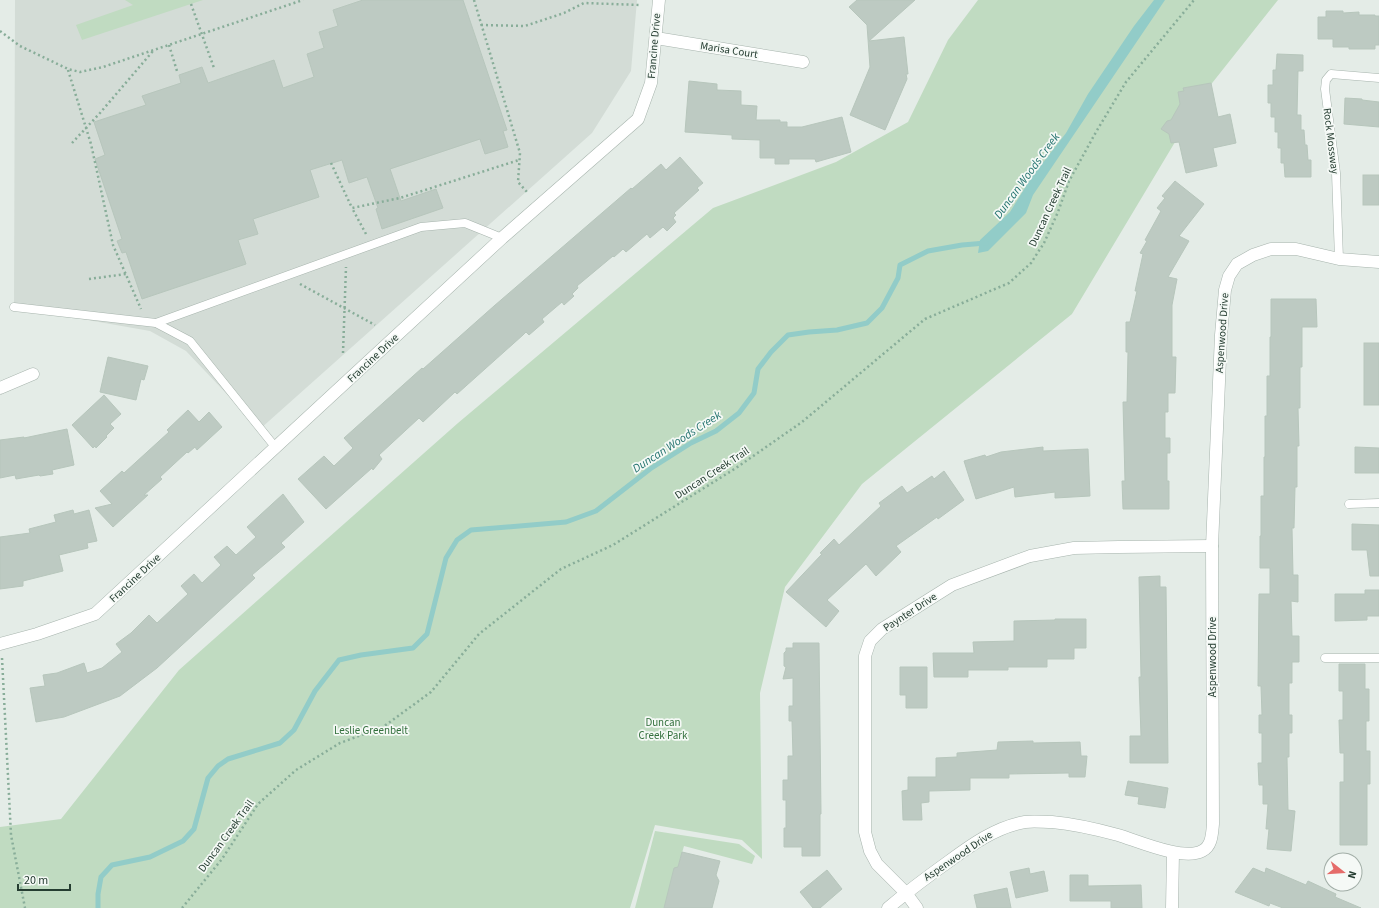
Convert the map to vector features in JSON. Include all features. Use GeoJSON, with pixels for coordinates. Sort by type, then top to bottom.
{"type":"FeatureCollection","features":[{"type":"Feature","properties":{"kind":"street","name":"Francine Drive"},"geometry":{"type":"LineString","coordinates":[[0,644],[37,634],[96,614],[502,238],[638,119],[651,83],[659,0]]}},
{"type":"Feature","properties":{"kind":"street","name":"Marisa Court"},"geometry":{"type":"LineString","coordinates":[[656,38],[803,62]]}},
{"type":"Feature","properties":{"kind":"street","name":"Aspenwood Drive"},"geometry":{"type":"LineString","coordinates":[[888,908],[971,845],[995,831],[1026,822],[1053,822],[1082,826],[1118,835],[1173,853],[1193,854],[1202,851],[1208,846],[1212,832],[1212,546],[1221,335],[1225,290],[1229,276],[1237,264],[1253,255],[1271,250],[1296,249],[1338,258],[1379,262]]}},
{"type":"Feature","properties":{"kind":"street"},"geometry":{"type":"LineString","coordinates":[[0,388],[33,374]]}},
{"type":"Feature","properties":{"kind":"street","name":"Paynter Drive"},"geometry":{"type":"LineString","coordinates":[[917,908],[906,893],[877,864],[870,851],[865,832],[865,656],[870,641],[882,629],[952,586],[1030,556],[1074,548],[1119,546],[1212,546]]}},
{"type":"Feature","properties":{"kind":"street"},"geometry":{"type":"LineString","coordinates":[[1172,908],[1173,853]]}},
{"type":"Feature","properties":{"kind":"lane","name":"Rock Mossway"},"geometry":{"type":"LineString","coordinates":[[1338,258],[1336,173],[1325,89],[1326,80],[1331,74],[1379,78]]}},
{"type":"Feature","properties":{"kind":"lane"},"geometry":{"type":"LineString","coordinates":[[156,323],[421,226],[465,223],[502,238]]}},
{"type":"Feature","properties":{"kind":"lane"},"geometry":{"type":"LineString","coordinates":[[14,307],[156,323],[190,341],[276,448]]}},
{"type":"Feature","properties":{"kind":"lane"},"geometry":{"type":"LineString","coordinates":[[1349,504],[1379,503]]}},
{"type":"Feature","properties":{"kind":"lane"},"geometry":{"type":"LineString","coordinates":[[1325,658],[1379,658]]}},
{"type":"Feature","properties":{"kind":"path"},"geometry":{"type":"LineString","coordinates":[[0,31],[20,46],[68,69],[80,72],[103,67],[303,0]]}},
{"type":"Feature","properties":{"kind":"path"},"geometry":{"type":"LineString","coordinates":[[474,0],[520,153],[518,182],[527,192]]}},
{"type":"Feature","properties":{"kind":"path","name":"Duncan Creek Trail"},"geometry":{"type":"LineString","coordinates":[[182,908],[222,859],[258,804],[296,770],[340,743],[383,727],[431,692],[479,634],[562,569],[613,545],[736,468],[802,422],[925,319],[1009,283],[1031,263],[1044,243],[1058,212],[1069,181],[1126,82],[1194,0]]}},
{"type":"Feature","properties":{"kind":"path"},"geometry":{"type":"LineString","coordinates":[[481,26],[525,26],[564,13],[584,2],[640,5]]}},
{"type":"Feature","properties":{"kind":"path"},"geometry":{"type":"LineString","coordinates":[[191,4],[214,68]]}},
{"type":"Feature","properties":{"kind":"path"},"geometry":{"type":"LineString","coordinates":[[169,45],[177,71]]}},
{"type":"Feature","properties":{"kind":"path"},"geometry":{"type":"LineString","coordinates":[[72,143],[154,50]]}},
{"type":"Feature","properties":{"kind":"path"},"geometry":{"type":"LineString","coordinates":[[68,69],[85,129],[91,144],[113,245],[147,322]]}},
{"type":"Feature","properties":{"kind":"path"},"geometry":{"type":"LineString","coordinates":[[352,208],[400,198],[519,160]]}},
{"type":"Feature","properties":{"kind":"path"},"geometry":{"type":"LineString","coordinates":[[331,163],[371,245]]}},
{"type":"Feature","properties":{"kind":"path"},"geometry":{"type":"LineString","coordinates":[[343,353],[346,265]]}},
{"type":"Feature","properties":{"kind":"path"},"geometry":{"type":"LineString","coordinates":[[89,279],[126,274]]}},
{"type":"Feature","properties":{"kind":"path"},"geometry":{"type":"LineString","coordinates":[[295,281],[375,325]]}},
{"type":"Feature","properties":{"kind":"path"},"geometry":{"type":"LineString","coordinates":[[0,644],[11,835],[25,908]]}},
{"type":"Feature","properties":{"kind":"shaded area"},"geometry":{"type":"Polygon","coordinates":[[[15,0],[637,0],[631,71],[592,133],[260,429],[186,351],[150,331],[14,307],[15,0]]]}},
{"type":"Feature","properties":{"kind":"green space"},"geometry":{"type":"Polygon","coordinates":[[[125,0],[203,0],[82,40],[76,25],[133,5],[125,0]]]}},
{"type":"Feature","properties":{"kind":"green space","name":"Leslie Greenbelt"},"geometry":{"type":"Polygon","coordinates":[[[978,0],[1278,0],[1205,92],[1072,314],[862,484],[785,587],[760,693],[762,859],[742,840],[655,825],[630,908],[0,908],[0,827],[61,819],[179,670],[458,423],[713,208],[836,162],[908,122],[948,40],[978,0]]]}},
{"type":"Feature","properties":{"kind":"green space"},"geometry":{"type":"Polygon","coordinates":[[[655,831],[739,844],[755,856],[752,864],[684,846],[666,908],[635,908],[655,831]]]}},
{"type":"Feature","properties":{"kind":"water"},"geometry":{"type":"Polygon","coordinates":[[[1154,0],[1165,0],[1033,195],[1026,213],[988,251],[978,253],[980,240],[1010,212],[1031,178],[1066,133],[1088,94],[1134,26],[1154,0]]]}},
{"type":"Feature","properties":{"kind":"building"},"geometry":{"type":"Polygon","coordinates":[[[363,0],[463,0],[507,130],[503,131],[508,147],[485,154],[480,139],[390,169],[401,201],[436,189],[443,208],[382,229],[376,209],[378,208],[367,177],[349,183],[342,160],[310,170],[319,197],[253,219],[258,234],[238,240],[246,264],[142,299],[126,252],[122,253],[117,241],[122,239],[95,159],[105,155],[94,122],[146,105],[142,96],[181,83],[179,75],[202,67],[208,83],[274,60],[283,88],[314,77],[307,54],[324,48],[319,32],[338,26],[333,10],[363,0]]]}},
{"type":"Feature","properties":{"kind":"building"},"geometry":{"type":"Polygon","coordinates":[[[857,0],[915,0],[869,41],[904,37],[908,74],[906,74],[907,79],[885,130],[850,115],[870,67],[867,25],[849,7],[857,0]]]}},
{"type":"Feature","properties":{"kind":"building"},"geometry":{"type":"Polygon","coordinates":[[[1326,11],[1343,11],[1343,13],[1359,12],[1359,15],[1379,16],[1379,45],[1375,45],[1375,49],[1349,49],[1349,47],[1333,47],[1333,39],[1318,39],[1318,17],[1326,17],[1326,11]]]}},
{"type":"Feature","properties":{"kind":"building"},"geometry":{"type":"Polygon","coordinates":[[[1277,54],[1303,55],[1303,71],[1298,71],[1297,115],[1301,115],[1301,130],[1304,130],[1308,160],[1311,160],[1311,177],[1285,177],[1284,163],[1281,163],[1281,148],[1278,148],[1278,132],[1275,132],[1275,117],[1271,117],[1271,103],[1268,103],[1268,85],[1273,85],[1273,70],[1276,70],[1277,54]]]}},
{"type":"Feature","properties":{"kind":"building"},"geometry":{"type":"Polygon","coordinates":[[[689,81],[717,84],[717,90],[741,91],[741,105],[757,106],[756,120],[780,120],[780,122],[787,122],[787,127],[802,127],[842,117],[851,152],[816,162],[815,159],[789,159],[789,164],[775,164],[775,158],[760,158],[760,140],[732,139],[732,135],[685,132],[689,81]]]}},
{"type":"Feature","properties":{"kind":"building"},"geometry":{"type":"Polygon","coordinates":[[[1211,83],[1218,117],[1230,114],[1236,143],[1213,148],[1217,166],[1186,173],[1179,142],[1171,143],[1169,134],[1161,129],[1167,121],[1171,120],[1180,104],[1178,92],[1184,91],[1183,88],[1211,83]]]}},
{"type":"Feature","properties":{"kind":"building"},"geometry":{"type":"Polygon","coordinates":[[[1345,98],[1379,102],[1379,127],[1344,124],[1345,98]]]}},
{"type":"Feature","properties":{"kind":"building"},"geometry":{"type":"Polygon","coordinates":[[[680,157],[703,183],[697,188],[699,190],[674,213],[676,215],[673,218],[676,222],[667,231],[663,227],[650,238],[647,234],[626,252],[623,249],[614,257],[613,256],[577,286],[578,288],[572,294],[574,296],[564,305],[562,302],[542,319],[544,322],[529,335],[526,332],[457,394],[455,392],[423,422],[419,418],[379,455],[382,459],[373,470],[372,468],[326,509],[298,479],[324,456],[334,466],[353,448],[344,438],[422,368],[423,369],[631,188],[632,189],[661,164],[666,170],[680,157]]]}},
{"type":"Feature","properties":{"kind":"building"},"geometry":{"type":"Polygon","coordinates":[[[1363,175],[1379,175],[1379,205],[1363,205],[1363,175]]]}},
{"type":"Feature","properties":{"kind":"building"},"geometry":{"type":"Polygon","coordinates":[[[1175,181],[1204,204],[1179,236],[1189,241],[1168,277],[1177,279],[1172,305],[1172,357],[1176,357],[1175,393],[1168,393],[1168,412],[1165,412],[1165,438],[1170,438],[1170,453],[1167,453],[1169,509],[1123,509],[1122,481],[1125,481],[1123,402],[1127,402],[1128,352],[1126,352],[1126,322],[1130,322],[1137,291],[1135,291],[1143,254],[1140,253],[1147,241],[1145,240],[1161,211],[1157,208],[1165,198],[1162,196],[1175,181]]]}},
{"type":"Feature","properties":{"kind":"building"},"geometry":{"type":"Polygon","coordinates":[[[1271,299],[1316,299],[1317,327],[1302,327],[1300,408],[1298,408],[1299,446],[1297,446],[1297,487],[1295,487],[1294,528],[1292,528],[1293,575],[1298,575],[1298,602],[1291,601],[1292,636],[1299,636],[1299,662],[1292,662],[1292,683],[1289,683],[1289,715],[1292,715],[1292,733],[1289,733],[1289,757],[1287,757],[1288,810],[1295,811],[1291,851],[1267,849],[1269,829],[1266,829],[1268,804],[1263,804],[1263,785],[1259,785],[1258,763],[1262,763],[1262,733],[1259,733],[1259,715],[1262,715],[1261,686],[1258,686],[1259,594],[1270,594],[1270,568],[1260,568],[1260,536],[1261,496],[1264,496],[1267,376],[1270,376],[1271,299]]]}},
{"type":"Feature","properties":{"kind":"building"},"geometry":{"type":"Polygon","coordinates":[[[1364,343],[1379,343],[1379,405],[1364,405],[1364,343]]]}},
{"type":"Feature","properties":{"kind":"building"},"geometry":{"type":"Polygon","coordinates":[[[108,357],[148,366],[144,380],[141,379],[136,400],[100,392],[108,357]]]}},
{"type":"Feature","properties":{"kind":"building"},"geometry":{"type":"Polygon","coordinates":[[[104,395],[121,414],[110,424],[114,428],[106,436],[107,437],[96,448],[95,446],[93,448],[72,425],[104,395]]]}},
{"type":"Feature","properties":{"kind":"building"},"geometry":{"type":"Polygon","coordinates":[[[188,410],[199,422],[209,412],[222,427],[197,450],[195,447],[188,453],[187,452],[160,477],[162,479],[144,495],[148,495],[113,527],[95,508],[112,504],[100,491],[122,471],[124,473],[169,432],[167,430],[188,410]]]}},
{"type":"Feature","properties":{"kind":"building"},"geometry":{"type":"Polygon","coordinates":[[[67,429],[74,465],[52,470],[53,474],[16,479],[15,475],[0,478],[0,440],[24,438],[67,429]]]}},
{"type":"Feature","properties":{"kind":"building"},"geometry":{"type":"Polygon","coordinates":[[[1043,447],[1043,451],[1088,449],[1090,496],[1055,498],[1055,492],[1015,497],[1014,487],[976,499],[964,461],[985,455],[986,457],[1001,452],[1043,447]]]}},
{"type":"Feature","properties":{"kind":"building"},"geometry":{"type":"Polygon","coordinates":[[[1355,447],[1379,448],[1379,473],[1355,473],[1355,447]]]}},
{"type":"Feature","properties":{"kind":"building"},"geometry":{"type":"Polygon","coordinates":[[[944,471],[964,500],[896,546],[901,552],[876,576],[866,564],[827,600],[839,611],[826,627],[786,592],[834,539],[839,545],[881,506],[879,503],[902,486],[907,493],[932,476],[934,479],[944,471]]]}},
{"type":"Feature","properties":{"kind":"building"},"geometry":{"type":"Polygon","coordinates":[[[283,494],[304,522],[281,543],[285,547],[252,575],[255,578],[157,668],[120,696],[64,717],[36,722],[30,688],[45,686],[43,675],[57,673],[84,663],[87,673],[102,668],[122,652],[116,644],[131,633],[149,615],[157,623],[188,594],[181,586],[194,574],[202,583],[221,565],[214,557],[227,546],[236,555],[256,537],[247,527],[283,494]]]}},
{"type":"Feature","properties":{"kind":"building"},"geometry":{"type":"Polygon","coordinates":[[[73,510],[74,514],[89,510],[97,541],[87,543],[88,548],[59,555],[63,571],[23,581],[23,586],[0,589],[0,537],[30,533],[29,529],[56,522],[54,515],[73,510]]]}},
{"type":"Feature","properties":{"kind":"building"},"geometry":{"type":"Polygon","coordinates":[[[1352,524],[1379,525],[1379,576],[1370,576],[1367,550],[1352,550],[1352,524]]]}},
{"type":"Feature","properties":{"kind":"building"},"geometry":{"type":"Polygon","coordinates":[[[1160,576],[1160,587],[1166,587],[1168,763],[1130,763],[1130,736],[1141,736],[1139,677],[1141,677],[1139,577],[1160,576]]]}},
{"type":"Feature","properties":{"kind":"building"},"geometry":{"type":"Polygon","coordinates":[[[1365,590],[1379,590],[1379,616],[1367,616],[1367,620],[1335,621],[1335,594],[1365,594],[1365,590]]]}},
{"type":"Feature","properties":{"kind":"building"},"geometry":{"type":"Polygon","coordinates":[[[1086,619],[1086,648],[1074,648],[1074,659],[1047,659],[1047,667],[1008,667],[1008,670],[968,670],[968,677],[934,677],[933,653],[974,653],[973,642],[1014,641],[1014,621],[1086,619]]]}},
{"type":"Feature","properties":{"kind":"building"},"geometry":{"type":"Polygon","coordinates":[[[793,643],[819,643],[820,856],[802,856],[802,847],[784,847],[786,800],[783,800],[783,780],[788,780],[788,756],[793,756],[792,721],[789,721],[789,706],[793,706],[793,678],[783,679],[786,667],[784,666],[784,653],[786,648],[793,648],[793,643]]]}},
{"type":"Feature","properties":{"kind":"building"},"geometry":{"type":"Polygon","coordinates":[[[1339,664],[1365,664],[1365,689],[1369,689],[1369,721],[1366,721],[1366,751],[1370,751],[1370,784],[1367,784],[1367,845],[1340,845],[1340,782],[1344,782],[1344,753],[1340,753],[1339,720],[1343,720],[1343,691],[1339,691],[1339,664]]]}},
{"type":"Feature","properties":{"kind":"building"},"geometry":{"type":"Polygon","coordinates":[[[900,667],[927,667],[927,708],[906,708],[906,695],[900,695],[900,667]]]}},
{"type":"Feature","properties":{"kind":"building"},"geometry":{"type":"Polygon","coordinates":[[[1033,741],[1033,743],[1080,742],[1081,756],[1087,756],[1085,777],[1069,777],[1069,773],[1009,774],[1009,778],[970,778],[970,790],[929,791],[929,802],[921,803],[922,820],[903,820],[902,791],[908,790],[908,777],[936,777],[936,758],[957,757],[957,753],[997,750],[998,742],[1033,741]]]}},
{"type":"Feature","properties":{"kind":"building"},"geometry":{"type":"Polygon","coordinates":[[[1128,781],[1168,788],[1165,808],[1138,804],[1139,797],[1125,795],[1128,781]]]}},
{"type":"Feature","properties":{"kind":"building"},"geometry":{"type":"Polygon","coordinates":[[[682,852],[720,861],[716,875],[719,881],[712,908],[664,908],[674,868],[678,867],[682,852]]]}},
{"type":"Feature","properties":{"kind":"building"},"geometry":{"type":"Polygon","coordinates":[[[1029,868],[1030,874],[1044,871],[1048,891],[1016,898],[1010,872],[1029,868]]]}},
{"type":"Feature","properties":{"kind":"building"},"geometry":{"type":"Polygon","coordinates":[[[1253,868],[1265,873],[1266,868],[1306,885],[1308,881],[1323,888],[1323,892],[1332,892],[1336,894],[1335,897],[1361,908],[1283,908],[1270,903],[1269,906],[1235,892],[1253,868]]]}},
{"type":"Feature","properties":{"kind":"building"},"geometry":{"type":"Polygon","coordinates":[[[827,870],[842,889],[820,908],[813,908],[800,892],[827,870]]]}},
{"type":"Feature","properties":{"kind":"building"},"geometry":{"type":"Polygon","coordinates":[[[1070,875],[1088,875],[1088,886],[1141,885],[1142,908],[1111,908],[1111,901],[1070,901],[1070,875]]]}},
{"type":"Feature","properties":{"kind":"building"},"geometry":{"type":"Polygon","coordinates":[[[1007,888],[1011,908],[977,908],[974,895],[1007,888]]]}},
{"type":"Feature","properties":{"kind":"waterway","name":"Duncan Woods Creek"},"geometry":{"type":"LineString","coordinates":[[98,908],[98,894],[101,877],[112,865],[150,857],[183,841],[194,829],[208,778],[218,766],[228,759],[280,743],[294,730],[315,691],[339,660],[361,655],[413,648],[427,634],[446,558],[457,540],[471,530],[566,522],[596,511],[650,469],[691,443],[716,431],[739,413],[754,393],[758,369],[771,352],[788,335],[837,330],[867,323],[882,308],[898,278],[900,265],[928,251],[962,245],[986,243]]}},
{"type":"Feature","properties":{"kind":"park label","name":"Duncan Creek Park"},"geometry":{"type":"Point","coordinates":[663,728]}}]}
